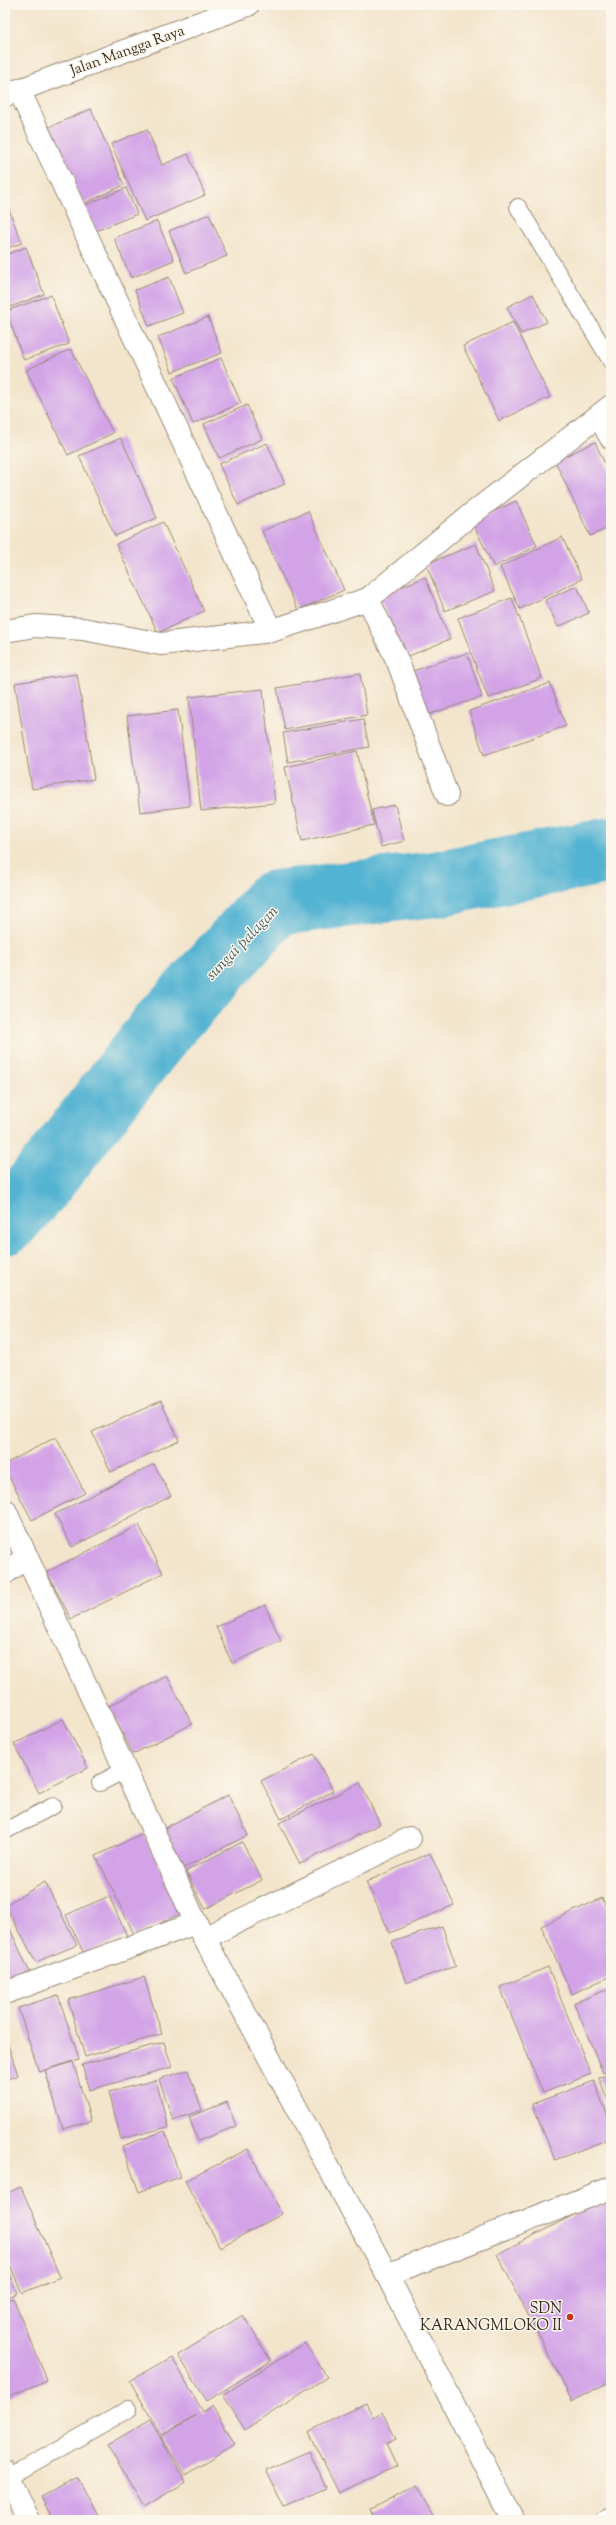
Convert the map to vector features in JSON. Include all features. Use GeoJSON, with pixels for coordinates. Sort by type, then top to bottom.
{"type":"FeatureCollection","features":[{"type":"Feature","properties":{"kind":"street","name":"Jalan Mangga Raya"},"geometry":{"type":"LineString","coordinates":[[12,93],[248,5]]}},
{"type":"Feature","properties":{"kind":"street"},"geometry":{"type":"LineString","coordinates":[[12,93],[271,631]]}},
{"type":"Feature","properties":{"kind":"street"},"geometry":{"type":"LineString","coordinates":[[5,631],[35,626],[83,629],[161,644],[271,631],[368,599],[469,516],[605,411],[611,438]]}},
{"type":"Feature","properties":{"kind":"street"},"geometry":{"type":"LineString","coordinates":[[368,599],[398,662],[447,795]]}},
{"type":"Feature","properties":{"kind":"street"},"geometry":{"type":"LineString","coordinates":[[5,1510],[200,1931],[387,2275],[513,2520]]}},
{"type":"Feature","properties":{"kind":"street"},"geometry":{"type":"LineString","coordinates":[[5,1573],[27,1557]]}},
{"type":"Feature","properties":{"kind":"street"},"geometry":{"type":"LineString","coordinates":[[5,1993],[200,1931],[410,1838]]}},
{"type":"Feature","properties":{"kind":"street"},"geometry":{"type":"LineString","coordinates":[[387,2275],[611,2188]]}},
{"type":"Feature","properties":{"kind":"street"},"geometry":{"type":"LineString","coordinates":[[7,2474],[23,2518]]}},
{"type":"Feature","properties":{"kind":"street"},"geometry":{"type":"LineString","coordinates":[[607,2520],[611,2518]]}},
{"type":"Feature","properties":{"kind":"lane"},"geometry":{"type":"LineString","coordinates":[[518,207],[611,361]]}},
{"type":"Feature","properties":{"kind":"lane"},"geometry":{"type":"LineString","coordinates":[[100,1783],[125,1770]]}},
{"type":"Feature","properties":{"kind":"lane"},"geometry":{"type":"LineString","coordinates":[[5,1831],[53,1806]]}},
{"type":"Feature","properties":{"kind":"lane"},"geometry":{"type":"LineString","coordinates":[[7,2474],[129,2409]]}},
{"type":"Feature","properties":{"kind":"building"},"geometry":{"type":"Polygon","coordinates":[[[91,109],[124,185],[83,204],[49,127],[91,109]]]}},
{"type":"Feature","properties":{"kind":"building"},"geometry":{"type":"Polygon","coordinates":[[[147,129],[162,165],[188,154],[205,195],[145,221],[111,144],[147,129]]]}},
{"type":"Feature","properties":{"kind":"building"},"geometry":{"type":"Polygon","coordinates":[[[126,188],[137,214],[96,231],[85,205],[126,188]]]}},
{"type":"Feature","properties":{"kind":"building"},"geometry":{"type":"Polygon","coordinates":[[[5,200],[22,243],[5,249],[5,200]]]}},
{"type":"Feature","properties":{"kind":"building"},"geometry":{"type":"Polygon","coordinates":[[[209,214],[227,256],[186,273],[169,231],[209,214]]]}},
{"type":"Feature","properties":{"kind":"building"},"geometry":{"type":"Polygon","coordinates":[[[157,221],[174,260],[131,278],[114,238],[157,221]]]}},
{"type":"Feature","properties":{"kind":"building"},"geometry":{"type":"Polygon","coordinates":[[[26,247],[44,294],[5,309],[5,255],[26,247]]]}},
{"type":"Feature","properties":{"kind":"building"},"geometry":{"type":"Polygon","coordinates":[[[169,277],[183,313],[149,326],[135,290],[169,277]]]}},
{"type":"Feature","properties":{"kind":"building"},"geometry":{"type":"Polygon","coordinates":[[[533,294],[547,322],[521,334],[507,307],[533,294]]]}},
{"type":"Feature","properties":{"kind":"building"},"geometry":{"type":"Polygon","coordinates":[[[51,295],[69,344],[24,360],[6,311],[51,295]]]}},
{"type":"Feature","properties":{"kind":"building"},"geometry":{"type":"Polygon","coordinates":[[[208,317],[222,353],[172,372],[158,337],[208,317]]]}},
{"type":"Feature","properties":{"kind":"building"},"geometry":{"type":"Polygon","coordinates":[[[513,322],[550,397],[499,421],[463,346],[513,322]]]}},
{"type":"Feature","properties":{"kind":"building"},"geometry":{"type":"Polygon","coordinates":[[[71,349],[113,433],[68,455],[26,370],[71,349]]]}},
{"type":"Feature","properties":{"kind":"building"},"geometry":{"type":"Polygon","coordinates":[[[221,358],[241,403],[193,424],[173,378],[221,358]]]}},
{"type":"Feature","properties":{"kind":"building"},"geometry":{"type":"Polygon","coordinates":[[[247,405],[262,439],[219,458],[204,424],[247,405]]]}},
{"type":"Feature","properties":{"kind":"building"},"geometry":{"type":"Polygon","coordinates":[[[121,438],[157,518],[115,536],[79,456],[121,438]]]}},
{"type":"Feature","properties":{"kind":"building"},"geometry":{"type":"Polygon","coordinates":[[[595,442],[611,477],[611,527],[590,536],[555,461],[595,442]]]}},
{"type":"Feature","properties":{"kind":"building"},"geometry":{"type":"Polygon","coordinates":[[[267,443],[285,484],[238,505],[219,464],[267,443]]]}},
{"type":"Feature","properties":{"kind":"building"},"geometry":{"type":"Polygon","coordinates":[[[516,501],[537,546],[494,567],[472,522],[516,501]]]}},
{"type":"Feature","properties":{"kind":"building"},"geometry":{"type":"Polygon","coordinates":[[[308,511],[344,590],[298,610],[262,531],[308,511]]]}},
{"type":"Feature","properties":{"kind":"building"},"geometry":{"type":"Polygon","coordinates":[[[163,522],[204,611],[158,633],[116,544],[163,522]]]}},
{"type":"Feature","properties":{"kind":"building"},"geometry":{"type":"Polygon","coordinates":[[[562,537],[582,579],[520,609],[500,567],[562,537]]]}},
{"type":"Feature","properties":{"kind":"building"},"geometry":{"type":"Polygon","coordinates":[[[476,544],[495,591],[445,611],[426,564],[476,544]]]}},
{"type":"Feature","properties":{"kind":"building"},"geometry":{"type":"Polygon","coordinates":[[[425,577],[450,639],[404,658],[379,596],[425,577]]]}},
{"type":"Feature","properties":{"kind":"building"},"geometry":{"type":"Polygon","coordinates":[[[577,586],[589,613],[558,627],[545,600],[577,586]]]}},
{"type":"Feature","properties":{"kind":"building"},"geometry":{"type":"Polygon","coordinates":[[[512,598],[542,678],[488,698],[458,618],[512,598]]]}},
{"type":"Feature","properties":{"kind":"building"},"geometry":{"type":"Polygon","coordinates":[[[467,653],[482,697],[424,716],[410,672],[467,653]]]}},
{"type":"Feature","properties":{"kind":"building"},"geometry":{"type":"Polygon","coordinates":[[[360,673],[367,715],[285,730],[277,688],[360,673]]]}},
{"type":"Feature","properties":{"kind":"building"},"geometry":{"type":"Polygon","coordinates":[[[77,674],[94,779],[32,789],[15,683],[77,674]]]}},
{"type":"Feature","properties":{"kind":"building"},"geometry":{"type":"Polygon","coordinates":[[[550,683],[566,726],[484,755],[469,711],[550,683]]]}},
{"type":"Feature","properties":{"kind":"building"},"geometry":{"type":"Polygon","coordinates":[[[263,689],[275,803],[201,811],[189,697],[263,689]]]}},
{"type":"Feature","properties":{"kind":"building"},"geometry":{"type":"Polygon","coordinates":[[[178,710],[190,806],[140,812],[127,716],[178,710]]]}},
{"type":"Feature","properties":{"kind":"building"},"geometry":{"type":"Polygon","coordinates":[[[363,719],[369,747],[288,762],[283,733],[363,719]]]}},
{"type":"Feature","properties":{"kind":"building"},"geometry":{"type":"Polygon","coordinates":[[[357,751],[374,825],[302,841],[285,767],[357,751]]]}},
{"type":"Feature","properties":{"kind":"building"},"geometry":{"type":"Polygon","coordinates":[[[395,805],[404,841],[381,847],[372,810],[395,805]]]}},
{"type":"Feature","properties":{"kind":"building"},"geometry":{"type":"Polygon","coordinates":[[[161,1401],[179,1440],[111,1472],[92,1432],[161,1401]]]}},
{"type":"Feature","properties":{"kind":"building"},"geometry":{"type":"Polygon","coordinates":[[[56,1437],[85,1493],[32,1520],[5,1469],[5,1464],[56,1437]]]}},
{"type":"Feature","properties":{"kind":"building"},"geometry":{"type":"Polygon","coordinates":[[[154,1464],[171,1496],[72,1547],[55,1514],[154,1464]]]}},
{"type":"Feature","properties":{"kind":"building"},"geometry":{"type":"Polygon","coordinates":[[[139,1525],[163,1573],[71,1619],[47,1572],[139,1525]]]}},
{"type":"Feature","properties":{"kind":"building"},"geometry":{"type":"Polygon","coordinates":[[[265,1605],[281,1641],[232,1663],[216,1627],[265,1605]]]}},
{"type":"Feature","properties":{"kind":"building"},"geometry":{"type":"Polygon","coordinates":[[[167,1676],[192,1724],[133,1754],[109,1706],[167,1676]]]}},
{"type":"Feature","properties":{"kind":"building"},"geometry":{"type":"Polygon","coordinates":[[[63,1719],[88,1768],[39,1793],[14,1744],[63,1719]]]}},
{"type":"Feature","properties":{"kind":"building"},"geometry":{"type":"Polygon","coordinates":[[[314,1754],[333,1791],[281,1819],[261,1781],[314,1754]]]}},
{"type":"Feature","properties":{"kind":"building"},"geometry":{"type":"Polygon","coordinates":[[[360,1783],[380,1824],[300,1864],[279,1823],[360,1783]]]}},
{"type":"Feature","properties":{"kind":"building"},"geometry":{"type":"Polygon","coordinates":[[[228,1795],[248,1835],[182,1869],[161,1830],[228,1795]]]}},
{"type":"Feature","properties":{"kind":"building"},"geometry":{"type":"Polygon","coordinates":[[[143,1833],[183,1912],[135,1936],[96,1856],[143,1833]]]}},
{"type":"Feature","properties":{"kind":"building"},"geometry":{"type":"Polygon","coordinates":[[[242,1842],[262,1880],[205,1909],[186,1871],[242,1842]]]}},
{"type":"Feature","properties":{"kind":"building"},"geometry":{"type":"Polygon","coordinates":[[[430,1853],[454,1905],[390,1933],[366,1882],[430,1853]]]}},
{"type":"Feature","properties":{"kind":"building"},"geometry":{"type":"Polygon","coordinates":[[[45,1882],[77,1945],[36,1962],[5,1905],[45,1882]]]}},
{"type":"Feature","properties":{"kind":"building"},"geometry":{"type":"Polygon","coordinates":[[[109,1896],[127,1936],[84,1954],[66,1915],[109,1896]]]}},
{"type":"Feature","properties":{"kind":"building"},"geometry":{"type":"Polygon","coordinates":[[[602,1898],[611,1916],[611,1976],[572,1994],[541,1926],[602,1898]]]}},
{"type":"Feature","properties":{"kind":"building"},"geometry":{"type":"Polygon","coordinates":[[[5,1918],[31,1975],[5,1985],[5,1918]]]}},
{"type":"Feature","properties":{"kind":"building"},"geometry":{"type":"Polygon","coordinates":[[[442,1926],[456,1966],[406,1983],[392,1942],[442,1926]]]}},
{"type":"Feature","properties":{"kind":"building"},"geometry":{"type":"Polygon","coordinates":[[[548,1967],[591,2074],[543,2093],[500,1987],[548,1967]]]}},
{"type":"Feature","properties":{"kind":"building"},"geometry":{"type":"Polygon","coordinates":[[[144,1977],[162,2034],[85,2057],[68,2000],[144,1977]]]}},
{"type":"Feature","properties":{"kind":"building"},"geometry":{"type":"Polygon","coordinates":[[[611,1988],[611,2070],[603,2073],[574,2003],[611,1988]]]}},
{"type":"Feature","properties":{"kind":"building"},"geometry":{"type":"Polygon","coordinates":[[[58,1995],[79,2059],[39,2072],[18,2008],[58,1995]]]}},
{"type":"Feature","properties":{"kind":"building"},"geometry":{"type":"Polygon","coordinates":[[[5,2036],[18,2075],[5,2080],[5,2036]]]}},
{"type":"Feature","properties":{"kind":"building"},"geometry":{"type":"Polygon","coordinates":[[[164,2042],[172,2067],[89,2090],[82,2065],[164,2042]]]}},
{"type":"Feature","properties":{"kind":"building"},"geometry":{"type":"Polygon","coordinates":[[[73,2062],[91,2121],[63,2129],[45,2070],[73,2062]]]}},
{"type":"Feature","properties":{"kind":"building"},"geometry":{"type":"Polygon","coordinates":[[[188,2070],[202,2110],[173,2120],[159,2079],[188,2070]]]}},
{"type":"Feature","properties":{"kind":"building"},"geometry":{"type":"Polygon","coordinates":[[[611,2073],[611,2108],[599,2078],[611,2073]]]}},
{"type":"Feature","properties":{"kind":"building"},"geometry":{"type":"Polygon","coordinates":[[[156,2080],[168,2127],[121,2139],[109,2092],[156,2080]]]}},
{"type":"Feature","properties":{"kind":"building"},"geometry":{"type":"Polygon","coordinates":[[[594,2081],[611,2125],[611,2138],[555,2160],[532,2104],[594,2081]]]}},
{"type":"Feature","properties":{"kind":"building"},"geometry":{"type":"Polygon","coordinates":[[[227,2102],[236,2126],[198,2141],[189,2117],[227,2102]]]}},
{"type":"Feature","properties":{"kind":"building"},"geometry":{"type":"Polygon","coordinates":[[[165,2131],[180,2177],[139,2192],[122,2146],[165,2131]]]}},
{"type":"Feature","properties":{"kind":"building"},"geometry":{"type":"Polygon","coordinates":[[[248,2149],[282,2214],[220,2247],[185,2181],[248,2149]]]}},
{"type":"Feature","properties":{"kind":"building"},"geometry":{"type":"Polygon","coordinates":[[[21,2187],[60,2277],[22,2293],[5,2254],[5,2194],[21,2187]]]}},
{"type":"Feature","properties":{"kind":"building","name":"SDN KARANGMLOKO II"},"geometry":{"type":"Polygon","coordinates":[[[611,2196],[611,2381],[572,2401],[497,2254],[611,2196]]]}},
{"type":"Feature","properties":{"kind":"building"},"geometry":{"type":"Polygon","coordinates":[[[5,2264],[17,2293],[5,2298],[5,2264]]]}},
{"type":"Feature","properties":{"kind":"building"},"geometry":{"type":"Polygon","coordinates":[[[13,2298],[47,2380],[5,2398],[5,2301],[13,2298]]]}},
{"type":"Feature","properties":{"kind":"building"},"geometry":{"type":"Polygon","coordinates":[[[243,2315],[271,2361],[207,2401],[178,2355],[243,2315]]]}},
{"type":"Feature","properties":{"kind":"building"},"geometry":{"type":"Polygon","coordinates":[[[305,2343],[327,2377],[245,2430],[223,2395],[305,2343]]]}},
{"type":"Feature","properties":{"kind":"building"},"geometry":{"type":"Polygon","coordinates":[[[172,2357],[203,2412],[212,2406],[235,2444],[185,2475],[161,2437],[196,2415],[161,2435],[130,2381],[172,2357]]]}},
{"type":"Feature","properties":{"kind":"building"},"geometry":{"type":"Polygon","coordinates":[[[366,2403],[373,2417],[382,2412],[396,2439],[386,2444],[396,2465],[339,2493],[308,2432],[366,2403]]]}},
{"type":"Feature","properties":{"kind":"building"},"geometry":{"type":"Polygon","coordinates":[[[150,2420],[186,2482],[144,2507],[107,2445],[150,2420]]]}},
{"type":"Feature","properties":{"kind":"building"},"geometry":{"type":"Polygon","coordinates":[[[309,2451],[326,2488],[284,2507],[266,2470],[309,2451]]]}},
{"type":"Feature","properties":{"kind":"building"},"geometry":{"type":"Polygon","coordinates":[[[78,2478],[100,2520],[53,2520],[41,2497],[78,2478]]]}},
{"type":"Feature","properties":{"kind":"building"},"geometry":{"type":"Polygon","coordinates":[[[419,2485],[438,2520],[375,2520],[370,2510],[419,2485]]]}},
{"type":"Feature","properties":{"kind":"waterway","name":"sungai palagan"},"geometry":{"type":"LineString","coordinates":[[5,1222],[38,1186],[162,1028],[275,903],[435,884],[611,850]]}},
{"type":"Feature","properties":{"kind":"place","name":"SDN KARANGMLOKO II"},"geometry":{"type":"Point","coordinates":[570,2317]}}]}
